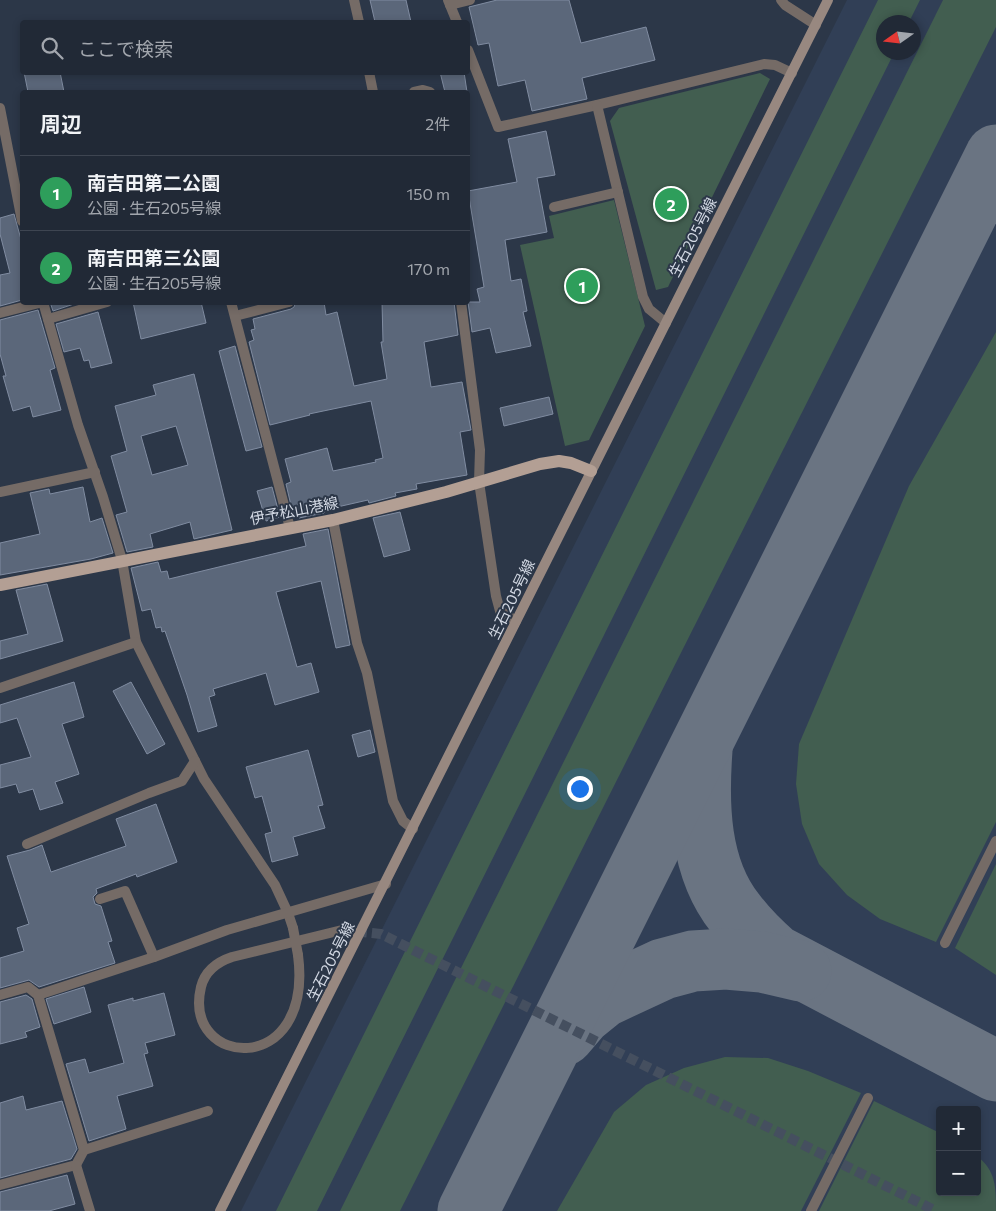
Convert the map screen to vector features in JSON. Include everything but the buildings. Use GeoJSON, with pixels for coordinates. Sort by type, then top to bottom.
{"type":"FeatureCollection","features":[{"type":"Feature","properties":{"kind":"main road","name":"伊予松山港線"},"geometry":{"type":"LineString","coordinates":[[0,584],[332,520],[446,492],[540,464],[559,461],[571,463],[591,471]]}},
{"type":"Feature","properties":{"kind":"street"},"geometry":{"type":"LineString","coordinates":[[354,0],[359,20]]}},
{"type":"Feature","properties":{"kind":"street"},"geometry":{"type":"LineString","coordinates":[[455,20],[448,2],[470,0]]}},
{"type":"Feature","properties":{"kind":"street"},"geometry":{"type":"LineString","coordinates":[[781,0],[785,5],[816,25]]}},
{"type":"Feature","properties":{"kind":"street","name":"生石205号線"},"geometry":{"type":"LineString","coordinates":[[220,1211],[386,884],[828,0]]}},
{"type":"Feature","properties":{"kind":"street"},"geometry":{"type":"LineString","coordinates":[[470,55],[498,127],[764,64],[776,65],[792,73]]}},
{"type":"Feature","properties":{"kind":"street"},"geometry":{"type":"LineString","coordinates":[[370,75],[373,90]]}},
{"type":"Feature","properties":{"kind":"street"},"geometry":{"type":"LineString","coordinates":[[597,105],[644,297],[649,309],[666,323]]}},
{"type":"Feature","properties":{"kind":"street"},"geometry":{"type":"LineString","coordinates":[[0,108],[20,204]]}},
{"type":"Feature","properties":{"kind":"street"},"geometry":{"type":"LineString","coordinates":[[554,207],[618,192]]}},
{"type":"Feature","properties":{"kind":"street"},"geometry":{"type":"LineString","coordinates":[[0,313],[31,305]]}},
{"type":"Feature","properties":{"kind":"street"},"geometry":{"type":"LineString","coordinates":[[44,305],[78,425],[95,472],[122,560],[136,642],[204,779],[275,885],[293,928],[298,955],[299,979],[296,1002],[288,1023],[276,1038],[268,1043],[243,1048],[230,1047],[220,1042],[211,1033],[205,1024],[199,1004],[202,983],[214,966],[222,960],[232,957],[342,930]]}},
{"type":"Feature","properties":{"kind":"street"},"geometry":{"type":"LineString","coordinates":[[48,319],[97,305]]}},
{"type":"Feature","properties":{"kind":"street"},"geometry":{"type":"LineString","coordinates":[[232,305],[290,528]]}},
{"type":"Feature","properties":{"kind":"street"},"geometry":{"type":"LineString","coordinates":[[235,316],[277,305]]}},
{"type":"Feature","properties":{"kind":"street"},"geometry":{"type":"LineString","coordinates":[[461,305],[480,450],[479,482],[496,596],[500,611],[516,621]]}},
{"type":"Feature","properties":{"kind":"street"},"geometry":{"type":"LineString","coordinates":[[0,492],[95,472]]}},
{"type":"Feature","properties":{"kind":"street"},"geometry":{"type":"LineString","coordinates":[[332,520],[357,643],[367,673],[393,801],[404,821],[413,829]]}},
{"type":"Feature","properties":{"kind":"street"},"geometry":{"type":"LineString","coordinates":[[0,688],[136,642]]}},
{"type":"Feature","properties":{"kind":"street"},"geometry":{"type":"LineString","coordinates":[[26,844],[182,780],[195,761]]}},
{"type":"Feature","properties":{"kind":"street"},"geometry":{"type":"LineString","coordinates":[[945,943],[996,841]]}},
{"type":"Feature","properties":{"kind":"street"},"geometry":{"type":"LineString","coordinates":[[38,995],[227,930],[386,884]]}},
{"type":"Feature","properties":{"kind":"street"},"geometry":{"type":"LineString","coordinates":[[100,900],[125,891],[154,956]]}},
{"type":"Feature","properties":{"kind":"street"},"geometry":{"type":"LineString","coordinates":[[0,995],[28,987],[38,995],[84,1150]]}},
{"type":"Feature","properties":{"kind":"street"},"geometry":{"type":"LineString","coordinates":[[811,1211],[868,1098]]}},
{"type":"Feature","properties":{"kind":"street"},"geometry":{"type":"LineString","coordinates":[[90,1211],[76,1165],[84,1150],[208,1111]]}},
{"type":"Feature","properties":{"kind":"street"},"geometry":{"type":"LineString","coordinates":[[0,1185],[76,1165]]}},
{"type":"Feature","properties":{"kind":"shaded area"},"geometry":{"type":"Polygon","coordinates":[[[847,0],[996,0],[996,1211],[241,1211],[847,0]]]}},
{"type":"Feature","properties":{"kind":"green space"},"geometry":{"type":"Polygon","coordinates":[[[878,0],[920,0],[912,15],[876,15],[876,60],[891,60],[317,1211],[276,1211],[878,0]]]}},
{"type":"Feature","properties":{"kind":"green space"},"geometry":{"type":"Polygon","coordinates":[[[943,0],[996,0],[996,27],[400,1211],[340,1211],[913,60],[921,60],[921,44],[943,0]]]}},
{"type":"Feature","properties":{"kind":"green space"},"geometry":{"type":"Polygon","coordinates":[[[760,73],[770,79],[668,287],[656,290],[610,121],[619,108],[760,73]]]}},
{"type":"Feature","properties":{"kind":"green space"},"geometry":{"type":"Polygon","coordinates":[[[614,200],[645,326],[589,440],[565,446],[520,245],[554,238],[549,216],[614,200]]]}},
{"type":"Feature","properties":{"kind":"green space"},"geometry":{"type":"Polygon","coordinates":[[[996,332],[996,822],[936,942],[880,919],[847,895],[819,864],[802,824],[796,784],[799,744],[909,486],[996,332]]]}},
{"type":"Feature","properties":{"kind":"green space"},"geometry":{"type":"Polygon","coordinates":[[[996,864],[996,975],[955,948],[996,864]]]}},
{"type":"Feature","properties":{"kind":"green space"},"geometry":{"type":"Polygon","coordinates":[[[725,1057],[768,1058],[808,1071],[861,1093],[801,1211],[557,1211],[614,1112],[646,1085],[684,1068],[725,1057]]]}},
{"type":"Feature","properties":{"kind":"green space"},"geometry":{"type":"Polygon","coordinates":[[[874,1101],[936,1131],[936,1196],[981,1196],[981,1160],[988,1168],[994,1180],[996,1194],[996,1211],[819,1211],[874,1101]]]}},
{"type":"Feature","properties":{"kind":"taxiway"},"geometry":{"type":"LineString","coordinates":[[468,1211],[996,155]]}},
{"type":"Feature","properties":{"kind":"taxiway"},"geometry":{"type":"LineString","coordinates":[[702,750],[701,814],[708,856],[714,876],[723,895],[749,930],[775,955],[996,1071]]}},
{"type":"Feature","properties":{"kind":"taxiway"},"geometry":{"type":"LineString","coordinates":[[564,1035],[582,1014],[603,997],[663,969],[693,961],[726,959],[762,962],[801,971]]}},
{"type":"Feature","properties":{"kind":"tunnel"},"geometry":{"type":"LineString","coordinates":[[342,930],[381,934],[936,1211]]}},
{"type":"Feature","properties":{"kind":"place","name":"南吉田第三公園"},"geometry":{"type":"Point","coordinates":[671,204]}},
{"type":"Feature","properties":{"kind":"place","name":"南吉田第二公園"},"geometry":{"type":"Point","coordinates":[582,286]}}]}
